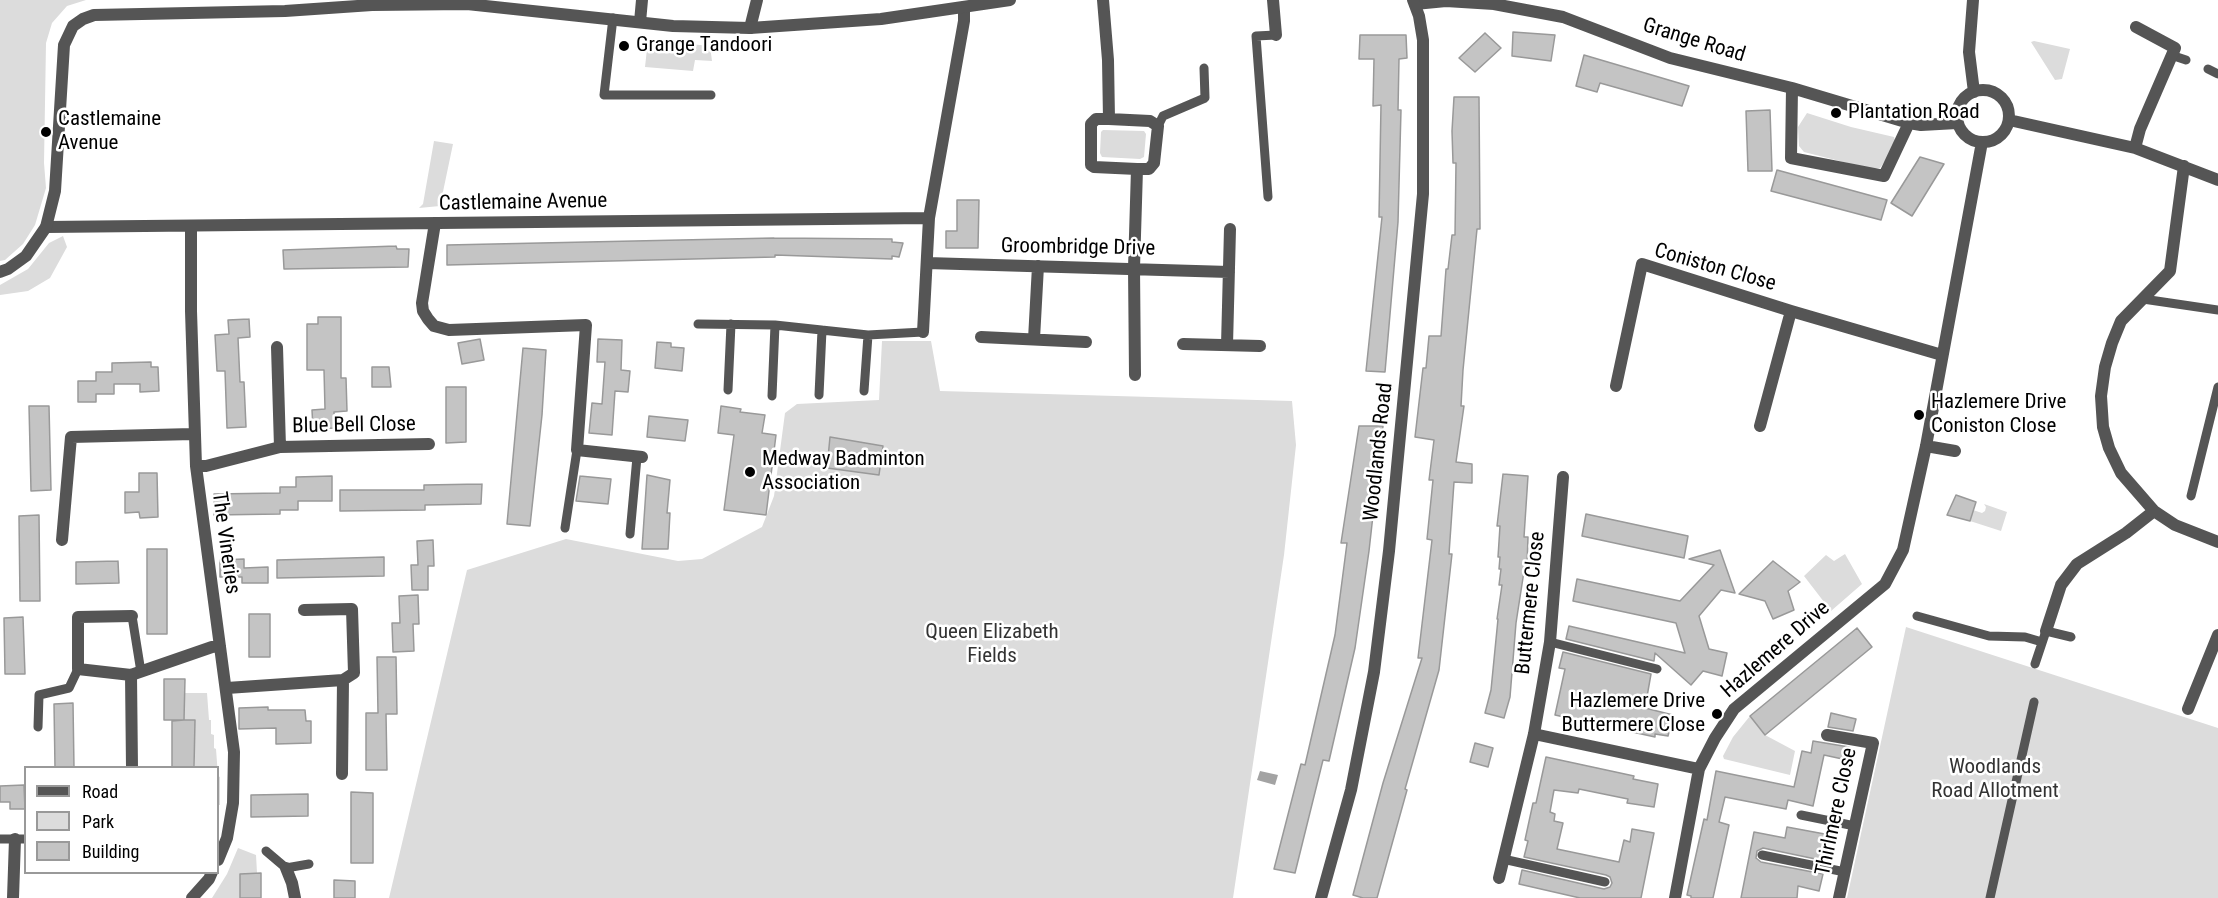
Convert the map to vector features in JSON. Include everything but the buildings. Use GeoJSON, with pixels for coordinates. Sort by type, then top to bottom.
{"type":"FeatureCollection","features":[{"type":"Feature","properties":{"kind":"street"},"geometry":{"type":"LineString","coordinates":[[640,22],[642,0]]}},
{"type":"Feature","properties":{"kind":"street"},"geometry":{"type":"LineString","coordinates":[[750,28],[757,0]]}},
{"type":"Feature","properties":{"kind":"street"},"geometry":{"type":"LineString","coordinates":[[0,272],[26,256],[46,227],[57,172],[64,47],[69,32],[83,19],[101,14],[285,11],[372,5],[476,2],[674,26],[750,28],[881,19],[1010,0]]}},
{"type":"Feature","properties":{"kind":"street"},"geometry":{"type":"LineString","coordinates":[[1103,0],[1108,63],[1109,119]]}},
{"type":"Feature","properties":{"kind":"street"},"geometry":{"type":"LineString","coordinates":[[1273,0],[1276,35]]}},
{"type":"Feature","properties":{"kind":"street"},"geometry":{"type":"LineString","coordinates":[[1972,0],[1969,52],[1974,92]]}},
{"type":"Feature","properties":{"kind":"street","name":"Grange Road"},"geometry":{"type":"LineString","coordinates":[[1414,2],[1494,4],[1563,17],[1680,61],[1792,88],[1909,123],[1921,125],[1957,123]]}},
{"type":"Feature","properties":{"kind":"street","name":"Woodlands Road"},"geometry":{"type":"LineString","coordinates":[[1321,898],[1351,790],[1374,672],[1390,540],[1423,194],[1423,40],[1414,2]]}},
{"type":"Feature","properties":{"kind":"street"},"geometry":{"type":"LineString","coordinates":[[923,332],[929,218],[964,21],[964,8]]}},
{"type":"Feature","properties":{"kind":"street"},"geometry":{"type":"LineString","coordinates":[[2135,148],[2140,129],[2175,48],[2136,27]]}},
{"type":"Feature","properties":{"kind":"street"},"geometry":{"type":"LineString","coordinates":[[1792,88],[1791,158],[1884,176],[1909,123]]}},
{"type":"Feature","properties":{"kind":"street"},"geometry":{"type":"LineString","coordinates":[[1989,91],[1999,95],[2006,105],[2009,120],[2001,136],[1982,142],[1967,137],[1960,131],[1956,112],[1965,97],[1974,92],[1989,91]]}},
{"type":"Feature","properties":{"kind":"street"},"geometry":{"type":"LineString","coordinates":[[1096,119],[1109,119],[1150,121],[1158,126],[1154,163],[1149,169],[1091,165],[1091,124],[1096,119]]}},
{"type":"Feature","properties":{"kind":"street"},"geometry":{"type":"LineString","coordinates":[[2009,120],[2135,148],[2218,180]]}},
{"type":"Feature","properties":{"kind":"street","name":"Hazlemere Drive"},"geometry":{"type":"LineString","coordinates":[[1675,898],[1699,769],[1714,738],[1734,709],[1885,584],[1900,557],[1906,541],[1926,446],[1982,142]]}},
{"type":"Feature","properties":{"kind":"street"},"geometry":{"type":"LineString","coordinates":[[2184,166],[2170,271],[2121,321],[2105,367],[2102,396],[2103,427],[2109,448],[2121,473],[2154,511],[2175,525],[2218,542]]}},
{"type":"Feature","properties":{"kind":"street"},"geometry":{"type":"LineString","coordinates":[[1135,375],[1134,268],[1137,169]]}},
{"type":"Feature","properties":{"kind":"street","name":"Castlemaine Avenue"},"geometry":{"type":"LineString","coordinates":[[46,227],[929,218]]}},
{"type":"Feature","properties":{"kind":"street"},"geometry":{"type":"LineString","coordinates":[[435,223],[422,303],[423,311],[434,326],[449,330],[586,325],[577,450],[640,457]]}},
{"type":"Feature","properties":{"kind":"street","name":"The Vineries"},"geometry":{"type":"LineString","coordinates":[[191,226],[193,434],[206,556],[227,688],[234,752],[233,803],[227,838],[219,858]]}},
{"type":"Feature","properties":{"kind":"street"},"geometry":{"type":"LineString","coordinates":[[1227,345],[1230,229]]}},
{"type":"Feature","properties":{"kind":"street","name":"Groombridge Drive"},"geometry":{"type":"LineString","coordinates":[[927,263],[1229,272]]}},
{"type":"Feature","properties":{"kind":"street","name":"Coniston Close"},"geometry":{"type":"LineString","coordinates":[[1616,386],[1642,264],[1942,355]]}},
{"type":"Feature","properties":{"kind":"street"},"geometry":{"type":"LineString","coordinates":[[1034,339],[1038,266]]}},
{"type":"Feature","properties":{"kind":"street","name":"Coniston Close"},"geometry":{"type":"LineString","coordinates":[[1760,426],[1791,311]]}},
{"type":"Feature","properties":{"kind":"street"},"geometry":{"type":"LineString","coordinates":[[981,337],[1086,342]]}},
{"type":"Feature","properties":{"kind":"street"},"geometry":{"type":"LineString","coordinates":[[1183,344],[1260,346]]}},
{"type":"Feature","properties":{"kind":"street","name":"Blue Bell Close"},"geometry":{"type":"LineString","coordinates":[[277,347],[280,447]]}},
{"type":"Feature","properties":{"kind":"street"},"geometry":{"type":"LineString","coordinates":[[62,540],[71,437],[193,434]]}},
{"type":"Feature","properties":{"kind":"street","name":"Blue Bell Close"},"geometry":{"type":"LineString","coordinates":[[196,466],[206,466],[280,447],[429,444]]}},
{"type":"Feature","properties":{"kind":"street"},"geometry":{"type":"LineString","coordinates":[[1926,446],[1955,451]]}},
{"type":"Feature","properties":{"kind":"street","name":"Buttermere Close"},"geometry":{"type":"LineString","coordinates":[[1499,878],[1534,734],[1550,642],[1563,477]]}},
{"type":"Feature","properties":{"kind":"street"},"geometry":{"type":"LineString","coordinates":[[2044,636],[2061,585],[2077,564],[2126,533],[2154,511]]}},
{"type":"Feature","properties":{"kind":"street"},"geometry":{"type":"LineString","coordinates":[[227,688],[343,680],[354,673],[352,609],[303,610]]}},
{"type":"Feature","properties":{"kind":"street"},"geometry":{"type":"LineString","coordinates":[[132,616],[78,617],[78,669],[136,673],[220,646]]}},
{"type":"Feature","properties":{"kind":"street"},"geometry":{"type":"LineString","coordinates":[[2188,710],[2217,640]]}},
{"type":"Feature","properties":{"kind":"street"},"geometry":{"type":"LineString","coordinates":[[132,766],[136,673]]}},
{"type":"Feature","properties":{"kind":"street"},"geometry":{"type":"LineString","coordinates":[[342,774],[343,680]]}},
{"type":"Feature","properties":{"kind":"street"},"geometry":{"type":"LineString","coordinates":[[1534,734],[1699,769]]}},
{"type":"Feature","properties":{"kind":"street","name":"Thirlmere Close"},"geometry":{"type":"LineString","coordinates":[[1827,735],[1873,743],[1839,898]]}},
{"type":"Feature","properties":{"kind":"street"},"geometry":{"type":"LineString","coordinates":[[13,898],[20,839]]}},
{"type":"Feature","properties":{"kind":"street"},"geometry":{"type":"LineString","coordinates":[[286,868],[295,898]]}},
{"type":"Feature","properties":{"kind":"street"},"geometry":{"type":"LineString","coordinates":[[192,898],[210,879],[212,874]]}},
{"type":"Feature","properties":{"kind":"lane"},"geometry":{"type":"LineString","coordinates":[[613,18],[604,95],[711,95]]}},
{"type":"Feature","properties":{"kind":"lane"},"geometry":{"type":"LineString","coordinates":[[1268,197],[1256,36],[1276,35]]}},
{"type":"Feature","properties":{"kind":"lane"},"geometry":{"type":"LineString","coordinates":[[2175,48],[2186,60]]}},
{"type":"Feature","properties":{"kind":"lane"},"geometry":{"type":"LineString","coordinates":[[1158,126],[1163,116],[1205,98],[1204,68]]}},
{"type":"Feature","properties":{"kind":"lane"},"geometry":{"type":"LineString","coordinates":[[2208,69],[2218,74]]}},
{"type":"Feature","properties":{"kind":"lane"},"geometry":{"type":"LineString","coordinates":[[2143,299],[2218,310]]}},
{"type":"Feature","properties":{"kind":"lane"},"geometry":{"type":"LineString","coordinates":[[698,324],[775,325],[868,335],[923,332]]}},
{"type":"Feature","properties":{"kind":"lane"},"geometry":{"type":"LineString","coordinates":[[728,390],[731,324]]}},
{"type":"Feature","properties":{"kind":"lane"},"geometry":{"type":"LineString","coordinates":[[772,396],[775,325]]}},
{"type":"Feature","properties":{"kind":"lane"},"geometry":{"type":"LineString","coordinates":[[819,395],[822,330]]}},
{"type":"Feature","properties":{"kind":"lane"},"geometry":{"type":"LineString","coordinates":[[864,391],[868,335]]}},
{"type":"Feature","properties":{"kind":"lane"},"geometry":{"type":"LineString","coordinates":[[2191,496],[2218,387]]}},
{"type":"Feature","properties":{"kind":"lane"},"geometry":{"type":"LineString","coordinates":[[565,528],[577,450]]}},
{"type":"Feature","properties":{"kind":"lane"},"geometry":{"type":"LineString","coordinates":[[630,534],[640,457]]}},
{"type":"Feature","properties":{"kind":"lane"},"geometry":{"type":"LineString","coordinates":[[132,616],[136,673]]}},
{"type":"Feature","properties":{"kind":"lane"},"geometry":{"type":"LineString","coordinates":[[1917,616],[1989,636],[2071,637]]}},
{"type":"Feature","properties":{"kind":"lane"},"geometry":{"type":"LineString","coordinates":[[2035,664],[2044,636]]}},
{"type":"Feature","properties":{"kind":"lane"},"geometry":{"type":"LineString","coordinates":[[1550,642],[1657,669]]}},
{"type":"Feature","properties":{"kind":"lane"},"geometry":{"type":"LineString","coordinates":[[38,728],[39,695],[69,688],[78,669]]}},
{"type":"Feature","properties":{"kind":"lane"},"geometry":{"type":"LineString","coordinates":[[1990,898],[2034,702]]}},
{"type":"Feature","properties":{"kind":"lane"},"geometry":{"type":"LineString","coordinates":[[1801,815],[1856,826]]}},
{"type":"Feature","properties":{"kind":"lane"},"geometry":{"type":"LineString","coordinates":[[0,839],[20,839]]}},
{"type":"Feature","properties":{"kind":"lane"},"geometry":{"type":"LineString","coordinates":[[266,850],[286,868],[309,864]]}},
{"type":"Feature","properties":{"kind":"lane"},"geometry":{"type":"LineString","coordinates":[[1762,855],[1845,872]]}},
{"type":"Feature","properties":{"kind":"lane"},"geometry":{"type":"LineString","coordinates":[[1503,859],[1605,882]]}},
{"type":"Feature","properties":{"kind":"green space"},"geometry":{"type":"Polygon","coordinates":[[[0,0],[86,0],[67,6],[52,23],[46,43],[44,163],[46,188],[35,225],[23,244],[5,260],[0,261],[0,0]]]}},
{"type":"Feature","properties":{"kind":"green space"},"geometry":{"type":"Polygon","coordinates":[[[648,40],[710,46],[712,61],[695,60],[693,71],[645,67],[648,40]]]}},
{"type":"Feature","properties":{"kind":"green space"},"geometry":{"type":"Polygon","coordinates":[[[2031,42],[2070,49],[2062,79],[2055,80],[2031,42]]]}},
{"type":"Feature","properties":{"kind":"green space"},"geometry":{"type":"Polygon","coordinates":[[[1807,113],[1894,137],[1896,143],[1880,168],[1871,169],[1804,152],[1799,146],[1798,127],[1807,113]]]}},
{"type":"Feature","properties":{"kind":"green space"},"geometry":{"type":"Polygon","coordinates":[[[1103,130],[1144,131],[1146,134],[1144,157],[1140,159],[1102,157],[1100,153],[1103,130]]]}},
{"type":"Feature","properties":{"kind":"green space"},"geometry":{"type":"Polygon","coordinates":[[[434,141],[453,144],[440,206],[419,208],[423,204],[434,141]]]}},
{"type":"Feature","properties":{"kind":"green space"},"geometry":{"type":"Polygon","coordinates":[[[63,236],[67,247],[50,278],[28,291],[0,295],[0,285],[28,269],[49,243],[63,236]]]}},
{"type":"Feature","properties":{"kind":"green space","name":"Queen Elizabeth Fields"},"geometry":{"type":"Polygon","coordinates":[[[882,341],[931,341],[940,391],[1292,401],[1296,445],[1284,555],[1233,898],[389,898],[467,570],[566,539],[678,561],[702,559],[762,527],[774,496],[785,413],[797,404],[879,400],[882,341]]]}},
{"type":"Feature","properties":{"kind":"green space"},"geometry":{"type":"Polygon","coordinates":[[[1984,504],[2007,512],[2001,531],[1970,521],[1973,510],[1982,513],[1985,511],[1984,504]]]}},
{"type":"Feature","properties":{"kind":"green space"},"geometry":{"type":"Polygon","coordinates":[[[1845,554],[1862,584],[1831,611],[1804,576],[1826,555],[1834,561],[1845,554]]]}},
{"type":"Feature","properties":{"kind":"green space","name":"Woodlands Road Allotment"},"geometry":{"type":"Polygon","coordinates":[[[1906,627],[2218,728],[2218,898],[1847,898],[1906,627]]]}},
{"type":"Feature","properties":{"kind":"green space"},"geometry":{"type":"Polygon","coordinates":[[[184,693],[207,693],[217,766],[195,766],[195,721],[184,720],[184,693]]]}},
{"type":"Feature","properties":{"kind":"green space"},"geometry":{"type":"Polygon","coordinates":[[[1750,716],[1765,735],[1795,751],[1790,775],[1724,759],[1723,756],[1733,737],[1750,716]]]}},
{"type":"Feature","properties":{"kind":"green space"},"geometry":{"type":"Polygon","coordinates":[[[219,776],[220,777],[219,805],[219,776]]]}},
{"type":"Feature","properties":{"kind":"green space"},"geometry":{"type":"Polygon","coordinates":[[[238,848],[256,855],[257,873],[240,874],[240,898],[212,898],[227,874],[238,848]]]}},
{"type":"Feature","properties":{"kind":"shaded area"},"geometry":{"type":"Polygon","coordinates":[[[1260,771],[1278,775],[1275,785],[1257,780],[1260,771]]]}},
{"type":"Feature","properties":{"kind":"place","name":"Grange Tandoori"},"geometry":{"type":"Point","coordinates":[624,46]}},
{"type":"Feature","properties":{"kind":"place","name":"Plantation Road"},"geometry":{"type":"Point","coordinates":[1836,113]}},
{"type":"Feature","properties":{"kind":"place","name":"Castlemaine Avenue"},"geometry":{"type":"Point","coordinates":[46,132]}},
{"type":"Feature","properties":{"kind":"place","name":"Hazlemere Drive Coniston Close"},"geometry":{"type":"Point","coordinates":[1919,415]}},
{"type":"Feature","properties":{"kind":"place","name":"Medway Badminton Association"},"geometry":{"type":"Point","coordinates":[750,472]}},
{"type":"Feature","properties":{"kind":"place","name":"Hazlemere Drive Buttermere Close"},"geometry":{"type":"Point","coordinates":[1717,714]}}]}
